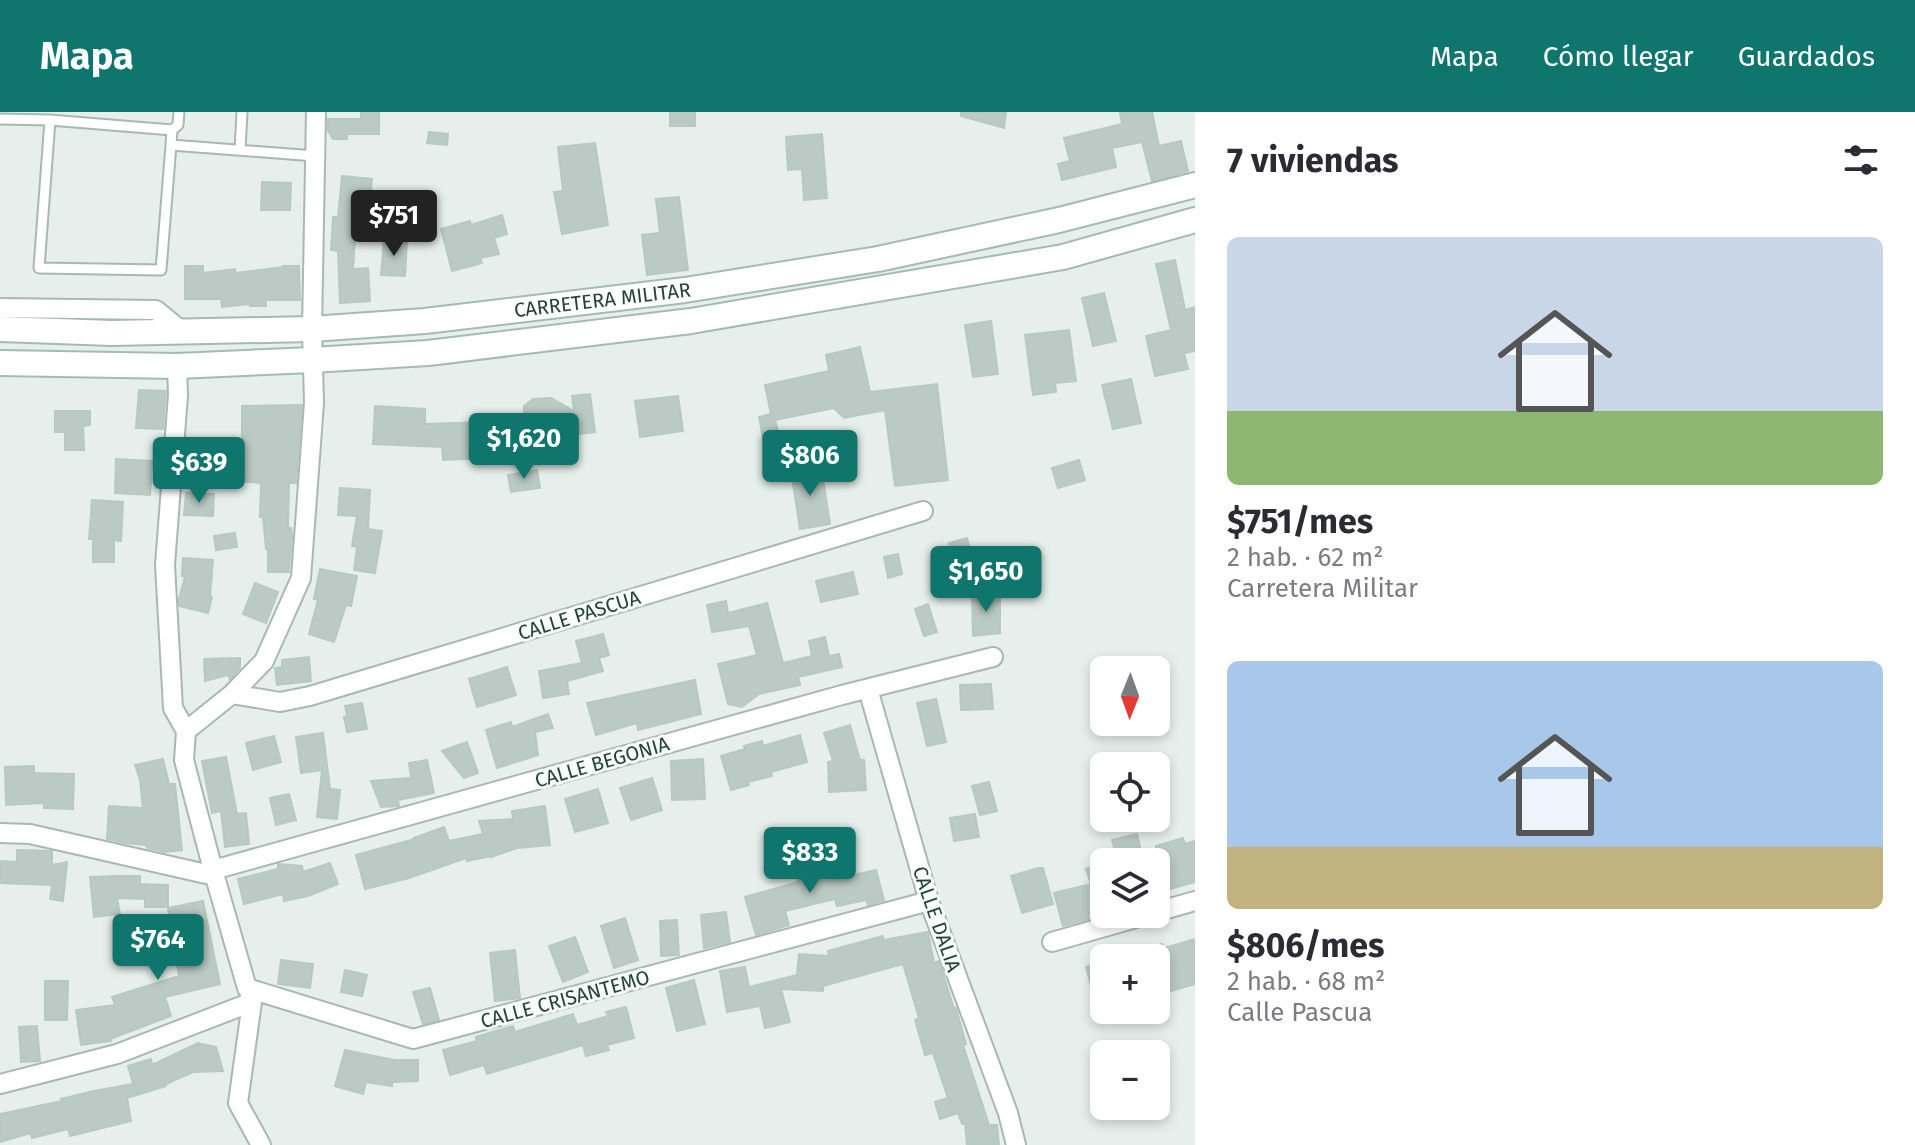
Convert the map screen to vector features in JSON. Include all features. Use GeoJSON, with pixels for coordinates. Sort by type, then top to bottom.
{"type":"FeatureCollection","features":[{"type":"Feature","properties":{"kind":"main road","name":"CARRETERA MILITAR"},"geometry":{"type":"LineString","coordinates":[[0,329],[112,333],[312,329],[425,321],[685,290],[878,259],[1059,220],[1195,185]]}},
{"type":"Feature","properties":{"kind":"main road","name":"CARRETERA MILITAR"},"geometry":{"type":"LineString","coordinates":[[0,363],[177,366],[428,353],[691,321],[1063,257],[1195,220]]}},
{"type":"Feature","properties":{"kind":"street"},"geometry":{"type":"LineString","coordinates":[[186,731],[232,694],[264,661],[301,578],[314,403],[312,329],[316,112]]}},
{"type":"Feature","properties":{"kind":"street"},"geometry":{"type":"LineString","coordinates":[[0,308],[156,310],[183,332]]}},
{"type":"Feature","properties":{"kind":"street"},"geometry":{"type":"LineString","coordinates":[[177,366],[178,395],[165,565],[173,708],[186,731],[184,760],[250,995],[238,1103],[261,1145]]}},
{"type":"Feature","properties":{"kind":"street","name":"CALLE PASCUA"},"geometry":{"type":"LineString","coordinates":[[232,694],[280,702],[310,696],[923,511]]}},
{"type":"Feature","properties":{"kind":"street","name":"CALLE BEGONIA"},"geometry":{"type":"LineString","coordinates":[[0,833],[30,834],[214,873],[868,689],[993,657]]}},
{"type":"Feature","properties":{"kind":"street","name":"CALLE DALIA"},"geometry":{"type":"LineString","coordinates":[[868,689],[929,901],[1008,1113],[1016,1145]]}},
{"type":"Feature","properties":{"kind":"street","name":"CALLE CRISANTEMO"},"geometry":{"type":"LineString","coordinates":[[250,995],[413,1039],[929,901]]}},
{"type":"Feature","properties":{"kind":"street"},"geometry":{"type":"LineString","coordinates":[[1170,908],[1195,901]]}},
{"type":"Feature","properties":{"kind":"street"},"geometry":{"type":"LineString","coordinates":[[1052,942],[1101,928]]}},
{"type":"Feature","properties":{"kind":"street"},"geometry":{"type":"LineString","coordinates":[[0,1084],[117,1054],[250,995]]}},
{"type":"Feature","properties":{"kind":"lane"},"geometry":{"type":"LineString","coordinates":[[0,119],[172,130],[178,125],[179,112]]}},
{"type":"Feature","properties":{"kind":"lane"},"geometry":{"type":"LineString","coordinates":[[240,150],[242,112]]}},
{"type":"Feature","properties":{"kind":"lane"},"geometry":{"type":"LineString","coordinates":[[50,120],[39,268],[161,270],[172,130]]}},
{"type":"Feature","properties":{"kind":"lane"},"geometry":{"type":"LineString","coordinates":[[171,145],[315,156]]}},
{"type":"Feature","properties":{"kind":"building"},"geometry":{"type":"Polygon","coordinates":[[[361,112],[379,112],[379,134],[347,134],[347,139],[333,139],[328,131],[328,119],[361,119],[361,112]]]}},
{"type":"Feature","properties":{"kind":"building"},"geometry":{"type":"Polygon","coordinates":[[[670,112],[695,112],[695,126],[670,126],[670,112]]]}},
{"type":"Feature","properties":{"kind":"building"},"geometry":{"type":"Polygon","coordinates":[[[961,112],[1006,112],[1004,128],[961,116],[961,112]]]}},
{"type":"Feature","properties":{"kind":"building"},"geometry":{"type":"Polygon","coordinates":[[[1120,112],[1152,112],[1159,146],[1181,141],[1188,171],[1152,181],[1142,142],[1112,148],[1116,167],[1062,180],[1058,164],[1070,161],[1064,138],[1122,124],[1120,112]]]}},
{"type":"Feature","properties":{"kind":"building"},"geometry":{"type":"Polygon","coordinates":[[[429,132],[448,134],[447,145],[427,143],[429,132]]]}},
{"type":"Feature","properties":{"kind":"building"},"geometry":{"type":"Polygon","coordinates":[[[822,134],[827,198],[804,200],[802,169],[788,170],[786,137],[822,134]]]}},
{"type":"Feature","properties":{"kind":"building"},"geometry":{"type":"Polygon","coordinates":[[[595,143],[608,225],[562,234],[554,192],[563,191],[558,147],[595,143]]]}},
{"type":"Feature","properties":{"kind":"building"},"geometry":{"type":"Polygon","coordinates":[[[342,176],[372,179],[369,209],[357,207],[353,269],[368,268],[370,301],[340,303],[338,251],[331,250],[333,217],[338,217],[342,176]]]}},
{"type":"Feature","properties":{"kind":"building"},"geometry":{"type":"Polygon","coordinates":[[[262,182],[291,183],[290,210],[261,210],[262,182]]]}},
{"type":"Feature","properties":{"kind":"building"},"geometry":{"type":"Polygon","coordinates":[[[679,197],[688,270],[647,275],[642,235],[660,233],[656,199],[679,197]]]}},
{"type":"Feature","properties":{"kind":"building"},"geometry":{"type":"Polygon","coordinates":[[[502,215],[507,234],[494,238],[499,254],[480,258],[482,263],[452,271],[441,229],[470,221],[471,225],[502,215]]]}},
{"type":"Feature","properties":{"kind":"building"},"geometry":{"type":"Polygon","coordinates":[[[384,240],[407,241],[405,276],[381,275],[384,240]]]}},
{"type":"Feature","properties":{"kind":"building"},"geometry":{"type":"Polygon","coordinates":[[[1175,260],[1185,310],[1195,307],[1195,351],[1184,353],[1188,369],[1155,376],[1146,336],[1171,330],[1156,264],[1175,260]]]}},
{"type":"Feature","properties":{"kind":"building"},"geometry":{"type":"Polygon","coordinates":[[[185,266],[203,266],[203,273],[235,269],[236,273],[299,266],[300,300],[266,300],[266,306],[222,307],[221,299],[185,299],[185,266]]]}},
{"type":"Feature","properties":{"kind":"building"},"geometry":{"type":"Polygon","coordinates":[[[1104,293],[1116,341],[1093,346],[1082,298],[1104,293]]]}},
{"type":"Feature","properties":{"kind":"building"},"geometry":{"type":"Polygon","coordinates":[[[991,321],[998,374],[973,377],[965,325],[991,321]]]}},
{"type":"Feature","properties":{"kind":"building"},"geometry":{"type":"Polygon","coordinates":[[[1069,330],[1076,381],[1055,383],[1056,392],[1033,395],[1025,335],[1069,330]]]}},
{"type":"Feature","properties":{"kind":"building"},"geometry":{"type":"Polygon","coordinates":[[[860,347],[870,392],[937,384],[948,480],[895,486],[885,410],[844,418],[834,408],[775,420],[779,435],[763,438],[759,417],[771,414],[765,385],[829,371],[826,355],[860,347]]]}},
{"type":"Feature","properties":{"kind":"building"},"geometry":{"type":"Polygon","coordinates":[[[1131,379],[1141,423],[1113,429],[1102,385],[1131,379]]]}},
{"type":"Feature","properties":{"kind":"building"},"geometry":{"type":"Polygon","coordinates":[[[139,390],[166,391],[163,429],[136,428],[139,390]]]}},
{"type":"Feature","properties":{"kind":"building"},"geometry":{"type":"Polygon","coordinates":[[[590,394],[595,432],[559,436],[559,439],[524,439],[524,406],[533,399],[551,398],[574,411],[572,396],[590,394]]]}},
{"type":"Feature","properties":{"kind":"building"},"geometry":{"type":"Polygon","coordinates":[[[678,396],[683,431],[640,437],[635,401],[678,396]]]}},
{"type":"Feature","properties":{"kind":"building"},"geometry":{"type":"Polygon","coordinates":[[[302,405],[296,483],[289,483],[288,528],[291,528],[292,536],[289,572],[268,572],[268,549],[263,517],[260,517],[261,483],[212,479],[212,465],[207,464],[209,441],[242,443],[242,406],[302,405]]]}},
{"type":"Feature","properties":{"kind":"building"},"geometry":{"type":"Polygon","coordinates":[[[375,406],[425,409],[425,424],[486,422],[487,458],[443,460],[442,447],[373,444],[375,406]]]}},
{"type":"Feature","properties":{"kind":"building"},"geometry":{"type":"Polygon","coordinates":[[[55,411],[90,411],[90,425],[83,426],[84,450],[65,450],[65,432],[55,432],[55,411]]]}},
{"type":"Feature","properties":{"kind":"building"},"geometry":{"type":"Polygon","coordinates":[[[116,459],[152,461],[150,495],[115,493],[116,459]]]}},
{"type":"Feature","properties":{"kind":"building"},"geometry":{"type":"Polygon","coordinates":[[[1079,460],[1085,480],[1058,488],[1052,468],[1079,460]]]}},
{"type":"Feature","properties":{"kind":"building"},"geometry":{"type":"Polygon","coordinates":[[[821,466],[830,524],[800,529],[791,471],[821,466]]]}},
{"type":"Feature","properties":{"kind":"building"},"geometry":{"type":"Polygon","coordinates":[[[537,470],[540,488],[511,492],[508,475],[537,470]]]}},
{"type":"Feature","properties":{"kind":"building"},"geometry":{"type":"Polygon","coordinates":[[[340,488],[370,490],[368,529],[382,531],[375,573],[354,570],[357,547],[352,546],[357,516],[338,515],[340,488]]]}},
{"type":"Feature","properties":{"kind":"building"},"geometry":{"type":"Polygon","coordinates":[[[186,493],[214,494],[213,516],[184,515],[186,493]]]}},
{"type":"Feature","properties":{"kind":"building"},"geometry":{"type":"Polygon","coordinates":[[[92,500],[123,502],[121,541],[114,540],[114,562],[93,562],[93,539],[89,539],[92,500]]]}},
{"type":"Feature","properties":{"kind":"building"},"geometry":{"type":"Polygon","coordinates":[[[235,533],[237,547],[216,550],[214,536],[235,533]]]}},
{"type":"Feature","properties":{"kind":"building"},"geometry":{"type":"Polygon","coordinates":[[[967,538],[974,565],[957,570],[949,543],[967,538]]]}},
{"type":"Feature","properties":{"kind":"building"},"geometry":{"type":"Polygon","coordinates":[[[898,554],[902,574],[888,578],[884,557],[898,554]]]}},
{"type":"Feature","properties":{"kind":"building"},"geometry":{"type":"Polygon","coordinates":[[[183,558],[213,560],[212,597],[208,613],[179,606],[185,577],[182,576],[183,558]]]}},
{"type":"Feature","properties":{"kind":"building"},"geometry":{"type":"Polygon","coordinates":[[[320,569],[357,576],[351,606],[346,605],[334,642],[309,634],[318,600],[314,599],[320,569]]]}},
{"type":"Feature","properties":{"kind":"building"},"geometry":{"type":"Polygon","coordinates":[[[853,572],[858,594],[821,602],[816,581],[853,572]]]}},
{"type":"Feature","properties":{"kind":"building"},"geometry":{"type":"Polygon","coordinates":[[[255,583],[278,592],[266,623],[243,614],[255,583]]]}},
{"type":"Feature","properties":{"kind":"building"},"geometry":{"type":"Polygon","coordinates":[[[972,592],[1000,596],[1000,633],[973,636],[972,592]]]}},
{"type":"Feature","properties":{"kind":"building"},"geometry":{"type":"Polygon","coordinates":[[[726,601],[728,613],[767,603],[783,663],[812,656],[809,641],[825,637],[829,656],[839,654],[842,667],[798,677],[800,685],[759,694],[742,707],[728,704],[718,664],[757,655],[749,626],[712,632],[707,605],[726,601]]]}},
{"type":"Feature","properties":{"kind":"building"},"geometry":{"type":"Polygon","coordinates":[[[928,604],[937,632],[924,636],[915,609],[928,604]]]}},
{"type":"Feature","properties":{"kind":"building"},"geometry":{"type":"Polygon","coordinates":[[[603,634],[609,655],[599,658],[603,671],[567,681],[569,694],[543,698],[539,671],[582,663],[576,641],[603,634]]]}},
{"type":"Feature","properties":{"kind":"building"},"geometry":{"type":"Polygon","coordinates":[[[309,657],[311,681],[277,685],[275,668],[282,667],[282,660],[309,657]]]}},
{"type":"Feature","properties":{"kind":"building"},"geometry":{"type":"Polygon","coordinates":[[[240,658],[240,668],[230,679],[228,675],[205,681],[204,659],[240,658]]]}},
{"type":"Feature","properties":{"kind":"building"},"geometry":{"type":"Polygon","coordinates":[[[507,667],[516,695],[477,707],[469,679],[507,667]]]}},
{"type":"Feature","properties":{"kind":"building"},"geometry":{"type":"Polygon","coordinates":[[[695,680],[701,714],[638,730],[637,723],[596,735],[587,703],[695,680]]]}},
{"type":"Feature","properties":{"kind":"building"},"geometry":{"type":"Polygon","coordinates":[[[991,684],[993,709],[961,710],[960,685],[991,684]]]}},
{"type":"Feature","properties":{"kind":"building"},"geometry":{"type":"Polygon","coordinates":[[[936,699],[946,742],[927,746],[917,703],[936,699]]]}},
{"type":"Feature","properties":{"kind":"building"},"geometry":{"type":"Polygon","coordinates":[[[362,703],[367,729],[347,732],[345,706],[362,703]]]}},
{"type":"Feature","properties":{"kind":"building"},"geometry":{"type":"Polygon","coordinates":[[[548,714],[553,728],[535,732],[538,755],[497,768],[486,730],[511,722],[512,727],[548,714]]]}},
{"type":"Feature","properties":{"kind":"building"},"geometry":{"type":"Polygon","coordinates":[[[850,725],[860,760],[864,760],[866,790],[829,792],[828,762],[833,761],[824,733],[850,725]]]}},
{"type":"Feature","properties":{"kind":"building"},"geometry":{"type":"Polygon","coordinates":[[[323,733],[330,789],[340,790],[337,819],[317,817],[322,770],[301,773],[296,737],[323,733]]]}},
{"type":"Feature","properties":{"kind":"building"},"geometry":{"type":"Polygon","coordinates":[[[800,735],[807,762],[771,772],[772,776],[731,790],[721,756],[762,741],[763,746],[800,735]]]}},
{"type":"Feature","properties":{"kind":"building"},"geometry":{"type":"Polygon","coordinates":[[[274,736],[281,762],[253,770],[246,743],[274,736]]]}},
{"type":"Feature","properties":{"kind":"building"},"geometry":{"type":"Polygon","coordinates":[[[467,742],[478,773],[464,778],[442,751],[467,742]]]}},
{"type":"Feature","properties":{"kind":"building"},"geometry":{"type":"Polygon","coordinates":[[[226,757],[237,814],[246,813],[249,844],[225,847],[221,811],[212,813],[202,761],[226,757]]]}},
{"type":"Feature","properties":{"kind":"building"},"geometry":{"type":"Polygon","coordinates":[[[163,759],[169,784],[175,784],[182,850],[165,852],[147,848],[146,845],[107,839],[109,806],[143,808],[135,765],[163,759]]]}},
{"type":"Feature","properties":{"kind":"building"},"geometry":{"type":"Polygon","coordinates":[[[703,759],[705,799],[672,800],[671,761],[703,759]]]}},
{"type":"Feature","properties":{"kind":"building"},"geometry":{"type":"Polygon","coordinates":[[[427,760],[434,793],[398,800],[399,806],[381,807],[371,781],[411,778],[409,763],[427,760]]]}},
{"type":"Feature","properties":{"kind":"building"},"geometry":{"type":"Polygon","coordinates":[[[34,766],[34,773],[74,774],[73,809],[44,808],[44,803],[6,805],[5,767],[34,766]]]}},
{"type":"Feature","properties":{"kind":"building"},"geometry":{"type":"Polygon","coordinates":[[[652,778],[662,810],[631,820],[620,788],[652,778]]]}},
{"type":"Feature","properties":{"kind":"building"},"geometry":{"type":"Polygon","coordinates":[[[989,782],[997,811],[980,815],[972,786],[989,782]]]}},
{"type":"Feature","properties":{"kind":"building"},"geometry":{"type":"Polygon","coordinates":[[[598,789],[608,823],[575,832],[565,799],[598,789]]]}},
{"type":"Feature","properties":{"kind":"building"},"geometry":{"type":"Polygon","coordinates":[[[289,794],[296,820],[276,825],[270,798],[289,794]]]}},
{"type":"Feature","properties":{"kind":"building"},"geometry":{"type":"Polygon","coordinates":[[[545,806],[550,845],[517,848],[467,861],[466,858],[365,889],[356,855],[415,839],[444,827],[449,841],[483,834],[479,821],[513,819],[512,811],[545,806]]]}},
{"type":"Feature","properties":{"kind":"building"},"geometry":{"type":"Polygon","coordinates":[[[975,814],[979,837],[954,841],[950,818],[975,814]]]}},
{"type":"Feature","properties":{"kind":"building"},"geometry":{"type":"Polygon","coordinates":[[[1137,834],[1140,848],[1114,848],[1112,840],[1137,834]]]}},
{"type":"Feature","properties":{"kind":"building"},"geometry":{"type":"Polygon","coordinates":[[[1183,838],[1185,844],[1195,841],[1195,882],[1170,889],[1170,848],[1156,846],[1183,838]]]}},
{"type":"Feature","properties":{"kind":"building"},"geometry":{"type":"Polygon","coordinates":[[[17,850],[52,851],[52,865],[67,862],[63,901],[50,899],[52,885],[0,883],[0,861],[17,862],[17,850]]]}},
{"type":"Feature","properties":{"kind":"building"},"geometry":{"type":"Polygon","coordinates":[[[822,862],[827,881],[876,870],[884,900],[868,905],[866,900],[837,906],[835,899],[785,911],[789,925],[756,935],[745,897],[798,882],[795,868],[822,862]]]}},
{"type":"Feature","properties":{"kind":"building"},"geometry":{"type":"Polygon","coordinates":[[[330,863],[338,884],[308,896],[284,901],[283,894],[244,904],[238,879],[278,869],[278,864],[302,866],[303,872],[330,863]]]}},
{"type":"Feature","properties":{"kind":"building"},"geometry":{"type":"Polygon","coordinates":[[[1043,868],[1053,904],[1022,913],[1011,876],[1043,868]]]}},
{"type":"Feature","properties":{"kind":"building"},"geometry":{"type":"Polygon","coordinates":[[[140,876],[140,884],[168,885],[168,907],[145,907],[145,899],[117,898],[120,914],[94,917],[90,877],[140,876]]]}},
{"type":"Feature","properties":{"kind":"building"},"geometry":{"type":"Polygon","coordinates":[[[1090,884],[1090,919],[1063,926],[1054,893],[1090,884]]]}},
{"type":"Feature","properties":{"kind":"building"},"geometry":{"type":"Polygon","coordinates":[[[203,901],[220,984],[165,997],[171,1016],[111,1041],[81,1045],[76,1010],[115,1005],[112,997],[179,976],[168,908],[203,901]]]}},
{"type":"Feature","properties":{"kind":"building"},"geometry":{"type":"Polygon","coordinates":[[[726,912],[730,942],[704,948],[701,915],[726,912]]]}},
{"type":"Feature","properties":{"kind":"building"},"geometry":{"type":"Polygon","coordinates":[[[625,918],[638,960],[614,968],[601,926],[625,918]]]}},
{"type":"Feature","properties":{"kind":"building"},"geometry":{"type":"Polygon","coordinates":[[[677,920],[679,955],[661,956],[660,921],[677,920]]]}},
{"type":"Feature","properties":{"kind":"building"},"geometry":{"type":"Polygon","coordinates":[[[928,932],[934,963],[939,961],[956,1008],[966,1044],[963,1045],[989,1125],[997,1125],[999,1145],[967,1145],[965,1123],[962,1124],[958,1113],[940,1119],[935,1102],[948,1098],[933,1053],[925,1055],[915,1020],[919,1018],[903,964],[823,986],[823,991],[781,989],[790,1022],[765,1028],[760,1006],[727,1012],[720,971],[745,967],[749,987],[797,975],[799,954],[829,956],[828,951],[883,936],[884,940],[928,932]]]}},
{"type":"Feature","properties":{"kind":"building"},"geometry":{"type":"Polygon","coordinates":[[[575,937],[588,972],[563,982],[549,946],[575,937]]]}},
{"type":"Feature","properties":{"kind":"building"},"geometry":{"type":"Polygon","coordinates":[[[1195,939],[1195,984],[1170,991],[1170,946],[1195,939]]]}},
{"type":"Feature","properties":{"kind":"building"},"geometry":{"type":"Polygon","coordinates":[[[515,950],[520,998],[495,1001],[490,953],[515,950]]]}},
{"type":"Feature","properties":{"kind":"building"},"geometry":{"type":"Polygon","coordinates":[[[281,960],[313,964],[310,988],[278,984],[281,960]]]}},
{"type":"Feature","properties":{"kind":"building"},"geometry":{"type":"Polygon","coordinates":[[[345,970],[367,975],[362,996],[341,992],[345,970]]]}},
{"type":"Feature","properties":{"kind":"building"},"geometry":{"type":"Polygon","coordinates":[[[694,980],[705,1024],[677,1031],[666,988],[694,980]]]}},
{"type":"Feature","properties":{"kind":"building"},"geometry":{"type":"Polygon","coordinates":[[[45,981],[68,981],[67,1020],[45,1020],[45,981]]]}},
{"type":"Feature","properties":{"kind":"building"},"geometry":{"type":"Polygon","coordinates":[[[430,988],[439,1020],[423,1024],[413,992],[430,988]]]}},
{"type":"Feature","properties":{"kind":"building"},"geometry":{"type":"Polygon","coordinates":[[[626,1007],[634,1038],[607,1045],[609,1050],[586,1056],[583,1045],[487,1074],[484,1065],[450,1075],[443,1050],[477,1041],[476,1037],[513,1026],[515,1032],[573,1014],[577,1025],[626,1007]]]}},
{"type":"Feature","properties":{"kind":"building"},"geometry":{"type":"Polygon","coordinates":[[[37,1026],[40,1061],[21,1062],[19,1027],[37,1026]]]}},
{"type":"Feature","properties":{"kind":"building"},"geometry":{"type":"Polygon","coordinates":[[[198,1043],[216,1047],[223,1071],[193,1072],[166,1086],[127,1098],[131,1121],[70,1136],[68,1129],[32,1138],[31,1133],[0,1142],[0,1114],[133,1084],[128,1066],[151,1059],[152,1065],[198,1043]]]}},
{"type":"Feature","properties":{"kind":"building"},"geometry":{"type":"Polygon","coordinates":[[[345,1050],[394,1060],[418,1060],[418,1081],[392,1082],[392,1086],[366,1082],[363,1094],[335,1086],[345,1050]]]}}]}
